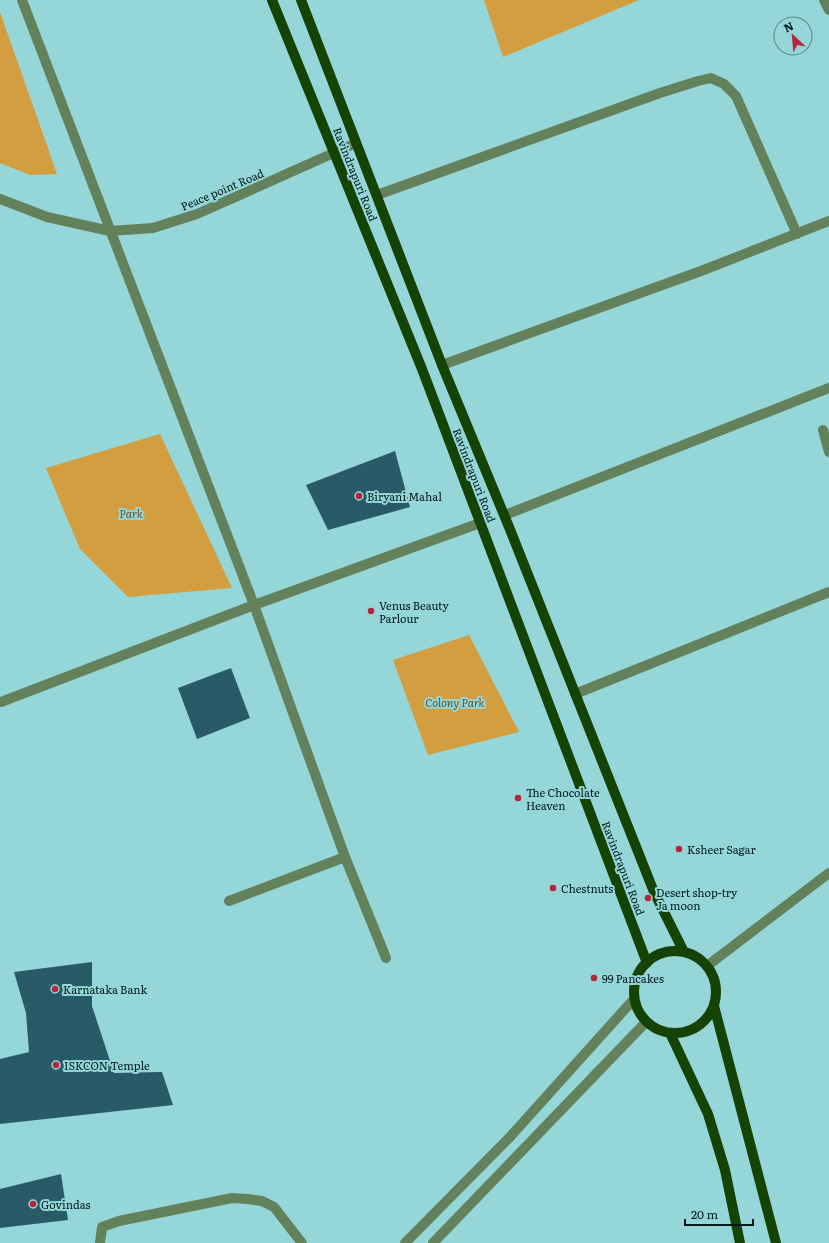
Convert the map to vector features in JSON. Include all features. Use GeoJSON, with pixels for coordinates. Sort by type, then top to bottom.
{"type":"FeatureCollection","features":[{"type":"Feature","properties":{"kind":"main road","name":"Ravindrapuri Road"},"geometry":{"type":"LineString","coordinates":[[272,0],[422,369],[647,963]]}},
{"type":"Feature","properties":{"kind":"main road","name":"Ravindrapuri Road"},"geometry":{"type":"LineString","coordinates":[[301,0],[442,365],[505,515],[654,892],[684,952]]}},
{"type":"Feature","properties":{"kind":"main road"},"geometry":{"type":"LineString","coordinates":[[670,951],[684,952],[697,957],[707,966],[714,978],[716,992],[714,1006],[707,1018],[697,1027],[684,1032],[670,1033],[657,1029],[646,1022],[638,1011],[634,999],[634,985],[639,973],[647,963],[658,955],[670,951]]}},
{"type":"Feature","properties":{"kind":"main road"},"geometry":{"type":"LineString","coordinates":[[714,1006],[776,1243]]}},
{"type":"Feature","properties":{"kind":"main road"},"geometry":{"type":"LineString","coordinates":[[670,1033],[708,1114],[725,1170],[740,1243]]}},
{"type":"Feature","properties":{"kind":"street"},"geometry":{"type":"LineString","coordinates":[[22,0],[254,605],[346,857],[386,958]]}},
{"type":"Feature","properties":{"kind":"street"},"geometry":{"type":"LineString","coordinates":[[824,0],[829,10]]}},
{"type":"Feature","properties":{"kind":"street"},"geometry":{"type":"LineString","coordinates":[[377,196],[660,92],[711,78],[724,84],[736,96],[797,234]]}},
{"type":"Feature","properties":{"kind":"street","name":"Peace point Road"},"geometry":{"type":"LineString","coordinates":[[0,199],[47,217],[110,231],[154,228],[197,214],[356,142]]}},
{"type":"Feature","properties":{"kind":"street"},"geometry":{"type":"LineString","coordinates":[[442,365],[701,271],[829,222]]}},
{"type":"Feature","properties":{"kind":"street"},"geometry":{"type":"LineString","coordinates":[[505,515],[828,388]]}},
{"type":"Feature","properties":{"kind":"street"},"geometry":{"type":"LineString","coordinates":[[823,430],[829,452]]}},
{"type":"Feature","properties":{"kind":"street"},"geometry":{"type":"LineString","coordinates":[[1,702],[254,605],[480,523]]}},
{"type":"Feature","properties":{"kind":"street"},"geometry":{"type":"LineString","coordinates":[[575,694],[829,592]]}},
{"type":"Feature","properties":{"kind":"street"},"geometry":{"type":"LineString","coordinates":[[229,902],[346,857]]}},
{"type":"Feature","properties":{"kind":"street"},"geometry":{"type":"LineString","coordinates":[[707,966],[829,873]]}},
{"type":"Feature","properties":{"kind":"street"},"geometry":{"type":"LineString","coordinates":[[405,1243],[510,1136],[634,999]]}},
{"type":"Feature","properties":{"kind":"street"},"geometry":{"type":"LineString","coordinates":[[433,1243],[646,1022]]}},
{"type":"Feature","properties":{"kind":"street"},"geometry":{"type":"LineString","coordinates":[[100,1243],[102,1227],[119,1220],[232,1198],[262,1201],[274,1207],[302,1243]]}},
{"type":"Feature","properties":{"kind":"green space"},"geometry":{"type":"Polygon","coordinates":[[[484,0],[639,0],[503,57],[484,0]]]}},
{"type":"Feature","properties":{"kind":"green space"},"geometry":{"type":"Polygon","coordinates":[[[0,12],[57,174],[30,175],[0,163],[0,12]]]}},
{"type":"Feature","properties":{"kind":"green space","name":"Park"},"geometry":{"type":"Polygon","coordinates":[[[160,434],[232,588],[128,597],[80,549],[46,468],[160,434]]]}},
{"type":"Feature","properties":{"kind":"green space","name":"Colony Park"},"geometry":{"type":"Polygon","coordinates":[[[469,635],[519,732],[428,755],[393,660],[469,635]]]}},
{"type":"Feature","properties":{"kind":"building","name":"Biryani Mahal"},"geometry":{"type":"Polygon","coordinates":[[[395,451],[410,507],[328,530],[306,485],[395,451]]]}},
{"type":"Feature","properties":{"kind":"building"},"geometry":{"type":"Polygon","coordinates":[[[231,668],[250,718],[197,739],[178,688],[231,668]]]}},
{"type":"Feature","properties":{"kind":"building","name":"ISKCON Temple"},"geometry":{"type":"Polygon","coordinates":[[[92,962],[92,1006],[114,1073],[162,1072],[173,1105],[0,1124],[0,1059],[29,1052],[26,1013],[14,972],[92,962]]]}},
{"type":"Feature","properties":{"kind":"building","name":"Govindas"},"geometry":{"type":"Polygon","coordinates":[[[61,1174],[68,1220],[0,1228],[0,1189],[61,1174]]]}},
{"type":"Feature","properties":{"kind":"place","name":"Biryani Mahal"},"geometry":{"type":"Point","coordinates":[359,496]}},
{"type":"Feature","properties":{"kind":"place","name":"Venus Beauty Parlour"},"geometry":{"type":"Point","coordinates":[371,611]}},
{"type":"Feature","properties":{"kind":"place","name":"The Chocolate Heaven"},"geometry":{"type":"Point","coordinates":[518,798]}},
{"type":"Feature","properties":{"kind":"place","name":"Ksheer Sagar"},"geometry":{"type":"Point","coordinates":[679,849]}},
{"type":"Feature","properties":{"kind":"place","name":"Chestnuts"},"geometry":{"type":"Point","coordinates":[553,888]}},
{"type":"Feature","properties":{"kind":"place","name":"Desert shop-try Ja moon"},"geometry":{"type":"Point","coordinates":[648,898]}},
{"type":"Feature","properties":{"kind":"place","name":"99 Pancakes"},"geometry":{"type":"Point","coordinates":[594,978]}},
{"type":"Feature","properties":{"kind":"place","name":"Karnataka Bank"},"geometry":{"type":"Point","coordinates":[55,989]}},
{"type":"Feature","properties":{"kind":"place","name":"ISKCON Temple"},"geometry":{"type":"Point","coordinates":[56,1065]}},
{"type":"Feature","properties":{"kind":"place","name":"Govindas"},"geometry":{"type":"Point","coordinates":[33,1204]}}]}
